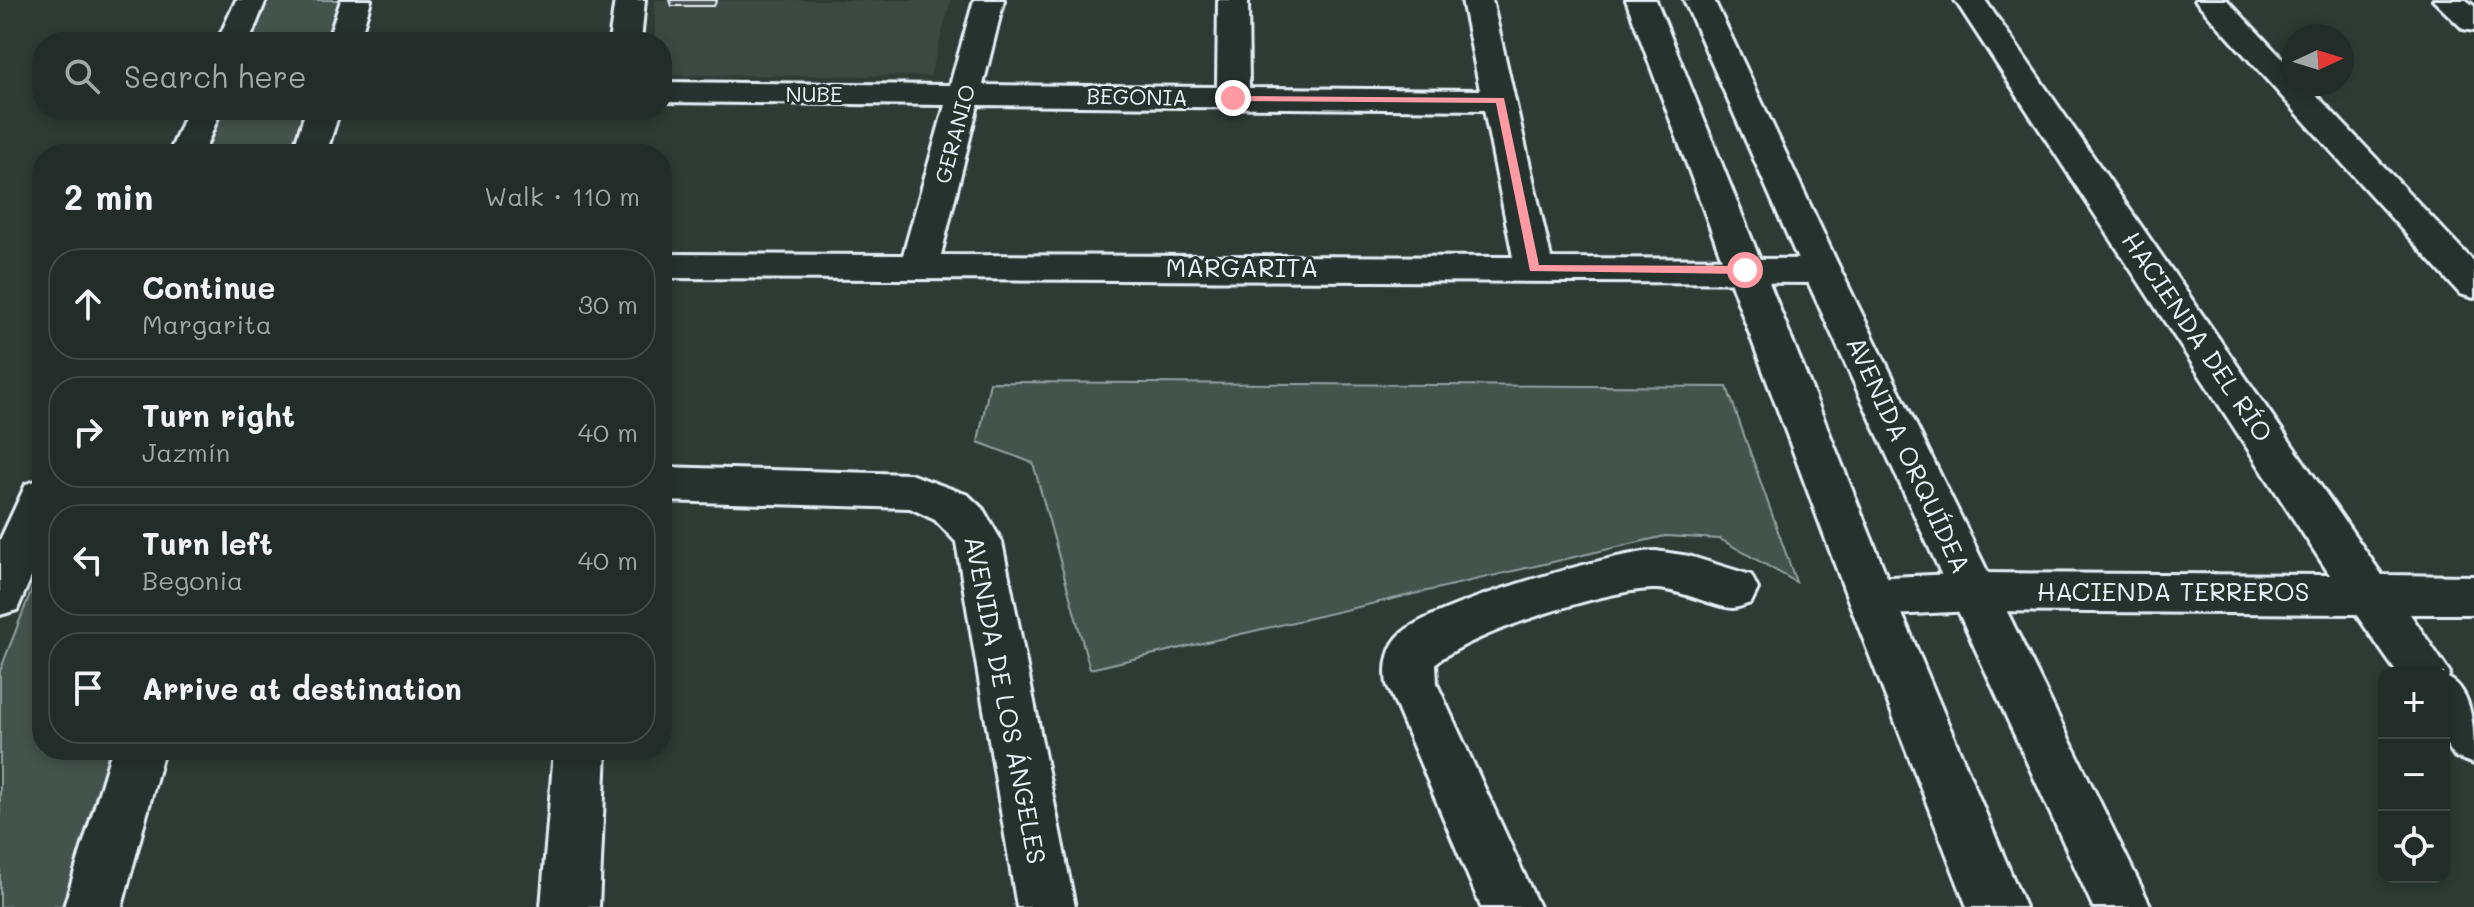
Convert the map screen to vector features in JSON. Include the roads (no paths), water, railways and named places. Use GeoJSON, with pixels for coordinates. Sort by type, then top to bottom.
{"type":"FeatureCollection","features":[{"type":"Feature","properties":{"kind":"street"},"geometry":{"type":"LineString","coordinates":[[237,32],[251,0]]}},
{"type":"Feature","properties":{"kind":"street"},"geometry":{"type":"LineString","coordinates":[[346,32],[356,0]]}},
{"type":"Feature","properties":{"kind":"street"},"geometry":{"type":"LineString","coordinates":[[626,32],[630,0]]}},
{"type":"Feature","properties":{"kind":"street","name":"GERANIO"},"geometry":{"type":"LineString","coordinates":[[919,267],[989,0]]}},
{"type":"Feature","properties":{"kind":"street"},"geometry":{"type":"LineString","coordinates":[[1233,0],[1233,98]]}},
{"type":"Feature","properties":{"kind":"street"},"geometry":{"type":"LineString","coordinates":[[1477,0],[1501,100],[1534,268]]}},
{"type":"Feature","properties":{"kind":"street"},"geometry":{"type":"LineString","coordinates":[[1641,0],[1871,597],[1996,907]]}},
{"type":"Feature","properties":{"kind":"street","name":"AVENIDA ORQUÍDEA"},"geometry":{"type":"LineString","coordinates":[[1699,0],[1822,271],[2122,907]]}},
{"type":"Feature","properties":{"kind":"street","name":"HACIENDA DEL RÍO"},"geometry":{"type":"LineString","coordinates":[[1970,0],[2367,592],[2421,667]]}},
{"type":"Feature","properties":{"kind":"street"},"geometry":{"type":"LineString","coordinates":[[2210,0],[2474,285]]}},
{"type":"Feature","properties":{"kind":"street"},"geometry":{"type":"LineString","coordinates":[[2448,0],[2474,22]]}},
{"type":"Feature","properties":{"kind":"street","name":"NUBE"},"geometry":{"type":"LineString","coordinates":[[672,92],[966,95]]}},
{"type":"Feature","properties":{"kind":"street","name":"BEGONIA"},"geometry":{"type":"LineString","coordinates":[[966,95],[1501,100]]}},
{"type":"Feature","properties":{"kind":"street"},"geometry":{"type":"LineString","coordinates":[[190,144],[200,120]]}},
{"type":"Feature","properties":{"kind":"street"},"geometry":{"type":"LineString","coordinates":[[312,144],[320,120]]}},
{"type":"Feature","properties":{"kind":"street","name":"MARGARITA"},"geometry":{"type":"LineString","coordinates":[[672,266],[1822,271]]}},
{"type":"Feature","properties":{"kind":"street","name":"AVENIDA DE LOS ÁNGELES"},"geometry":{"type":"LineString","coordinates":[[672,484],[910,491],[934,498],[968,519],[979,542],[1046,907]]}},
{"type":"Feature","properties":{"kind":"street"},"geometry":{"type":"LineString","coordinates":[[0,596],[32,520]]}},
{"type":"Feature","properties":{"kind":"street"},"geometry":{"type":"LineString","coordinates":[[1510,907],[1412,684],[1409,669],[1413,656],[1438,636],[1610,574],[1647,569],[1687,573],[1734,589]]}},
{"type":"Feature","properties":{"kind":"street","name":"HACIENDA TERREROS"},"geometry":{"type":"LineString","coordinates":[[1871,597],[1973,592],[2474,595]]}},
{"type":"Feature","properties":{"kind":"street"},"geometry":{"type":"LineString","coordinates":[[2450,707],[2474,741]]}},
{"type":"Feature","properties":{"kind":"street"},"geometry":{"type":"LineString","coordinates":[[93,907],[135,760]]}},
{"type":"Feature","properties":{"kind":"street"},"geometry":{"type":"LineString","coordinates":[[570,907],[579,760]]}}]}
